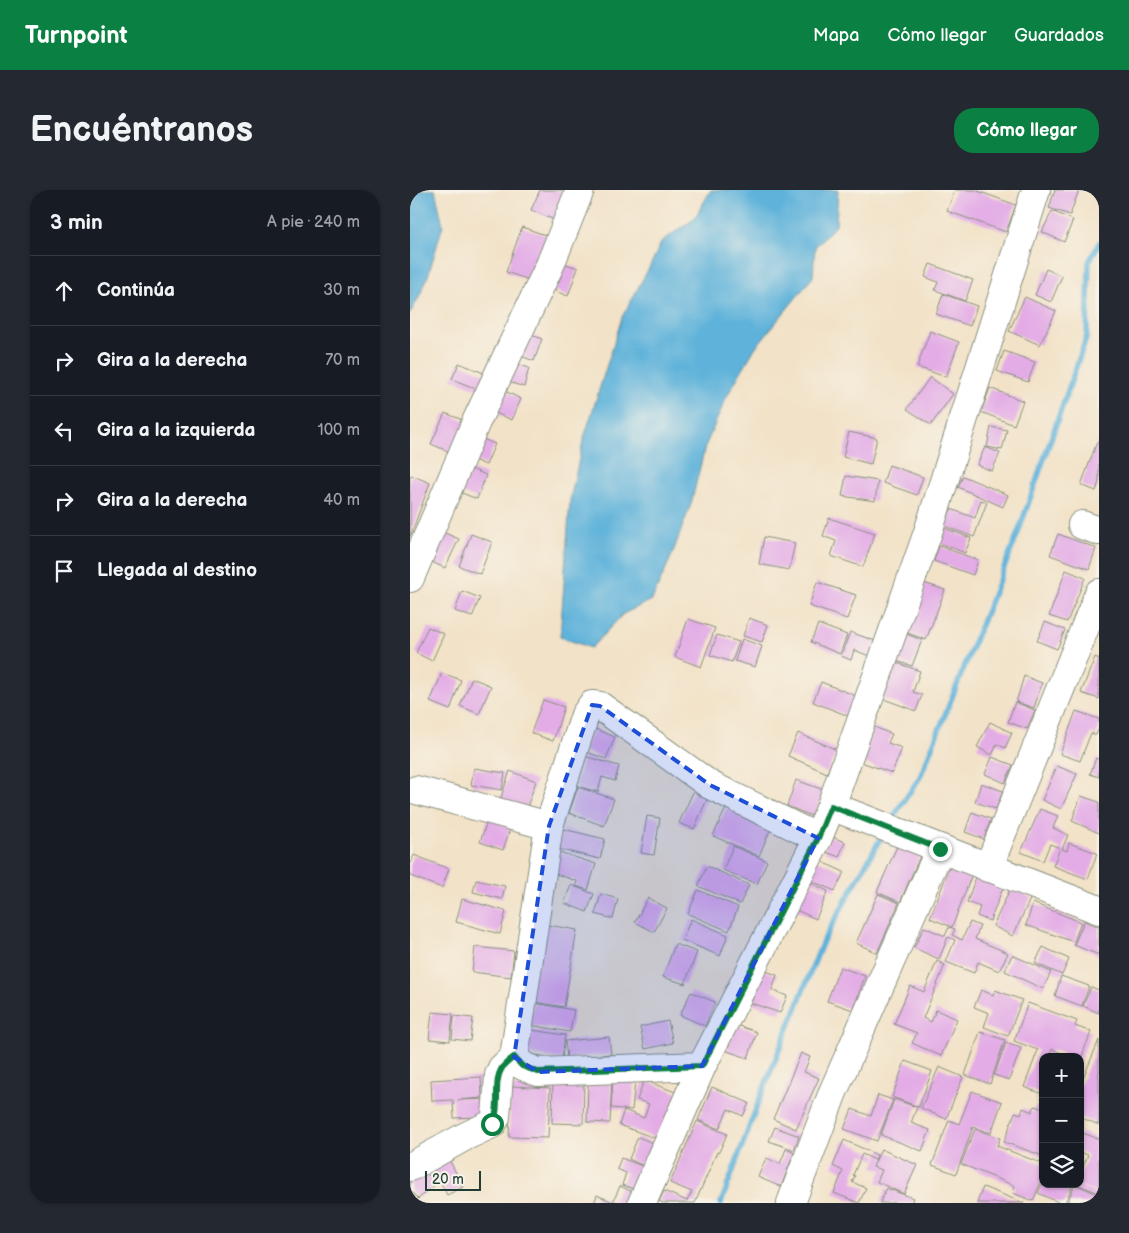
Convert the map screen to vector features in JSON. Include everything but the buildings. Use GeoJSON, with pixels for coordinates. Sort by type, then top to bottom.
{"type":"FeatureCollection","features":[{"type":"Feature","properties":{"kind":"street"},"geometry":{"type":"LineString","coordinates":[[410,578],[476,422],[550,265],[580,190]]}},
{"type":"Feature","properties":{"kind":"street"},"geometry":{"type":"LineString","coordinates":[[642,1203],[702,1066],[818,838],[839,809],[1036,190]]}},
{"type":"Feature","properties":{"kind":"street"},"geometry":{"type":"LineString","coordinates":[[988,868],[1099,593]]}},
{"type":"Feature","properties":{"kind":"street"},"geometry":{"type":"LineString","coordinates":[[410,1167],[492,1124],[496,1117],[499,1075],[502,1068],[514,1057],[549,826],[585,715],[592,706],[600,706],[710,785],[818,838]]}},
{"type":"Feature","properties":{"kind":"street"},"geometry":{"type":"LineString","coordinates":[[416,790],[549,826]]}},
{"type":"Feature","properties":{"kind":"street"},"geometry":{"type":"LineString","coordinates":[[839,809],[1099,910]]}},
{"type":"Feature","properties":{"kind":"street"},"geometry":{"type":"LineString","coordinates":[[791,1203],[833,1092],[932,846]]}},
{"type":"Feature","properties":{"kind":"street"},"geometry":{"type":"LineString","coordinates":[[514,1057],[522,1066],[538,1072],[702,1066]]}},
{"type":"Feature","properties":{"kind":"highlighted area"},"geometry":{"type":"Polygon","coordinates":[[[592,705],[600,706],[710,785],[818,838],[702,1066],[538,1072],[514,1057],[549,826],[592,705]]]}},
{"type":"Feature","properties":{"kind":"water"},"geometry":{"type":"Polygon","coordinates":[[[410,190],[435,190],[443,225],[428,276],[410,314],[410,190]]]}},
{"type":"Feature","properties":{"kind":"water"},"geometry":{"type":"Polygon","coordinates":[[[711,190],[838,190],[836,225],[815,247],[813,277],[755,348],[727,396],[705,447],[691,504],[672,555],[652,600],[623,614],[591,648],[560,637],[570,500],[583,441],[622,317],[662,241],[694,219],[711,190]]]}},
{"type":"Feature","properties":{"kind":"waterway"},"geometry":{"type":"LineString","coordinates":[[890,822],[920,777],[1018,533],[1087,336],[1089,262],[1099,243]]}},
{"type":"Feature","properties":{"kind":"waterway"},"geometry":{"type":"LineString","coordinates":[[721,1203],[760,1098],[823,941],[883,834]]}},
{"type":"Feature","properties":{"kind":"route"},"geometry":{"type":"LineString","coordinates":[[492,1124],[496,1117],[499,1075],[502,1068],[514,1057],[522,1066],[538,1072],[702,1066],[818,838],[831,806],[940,849]]}}]}
